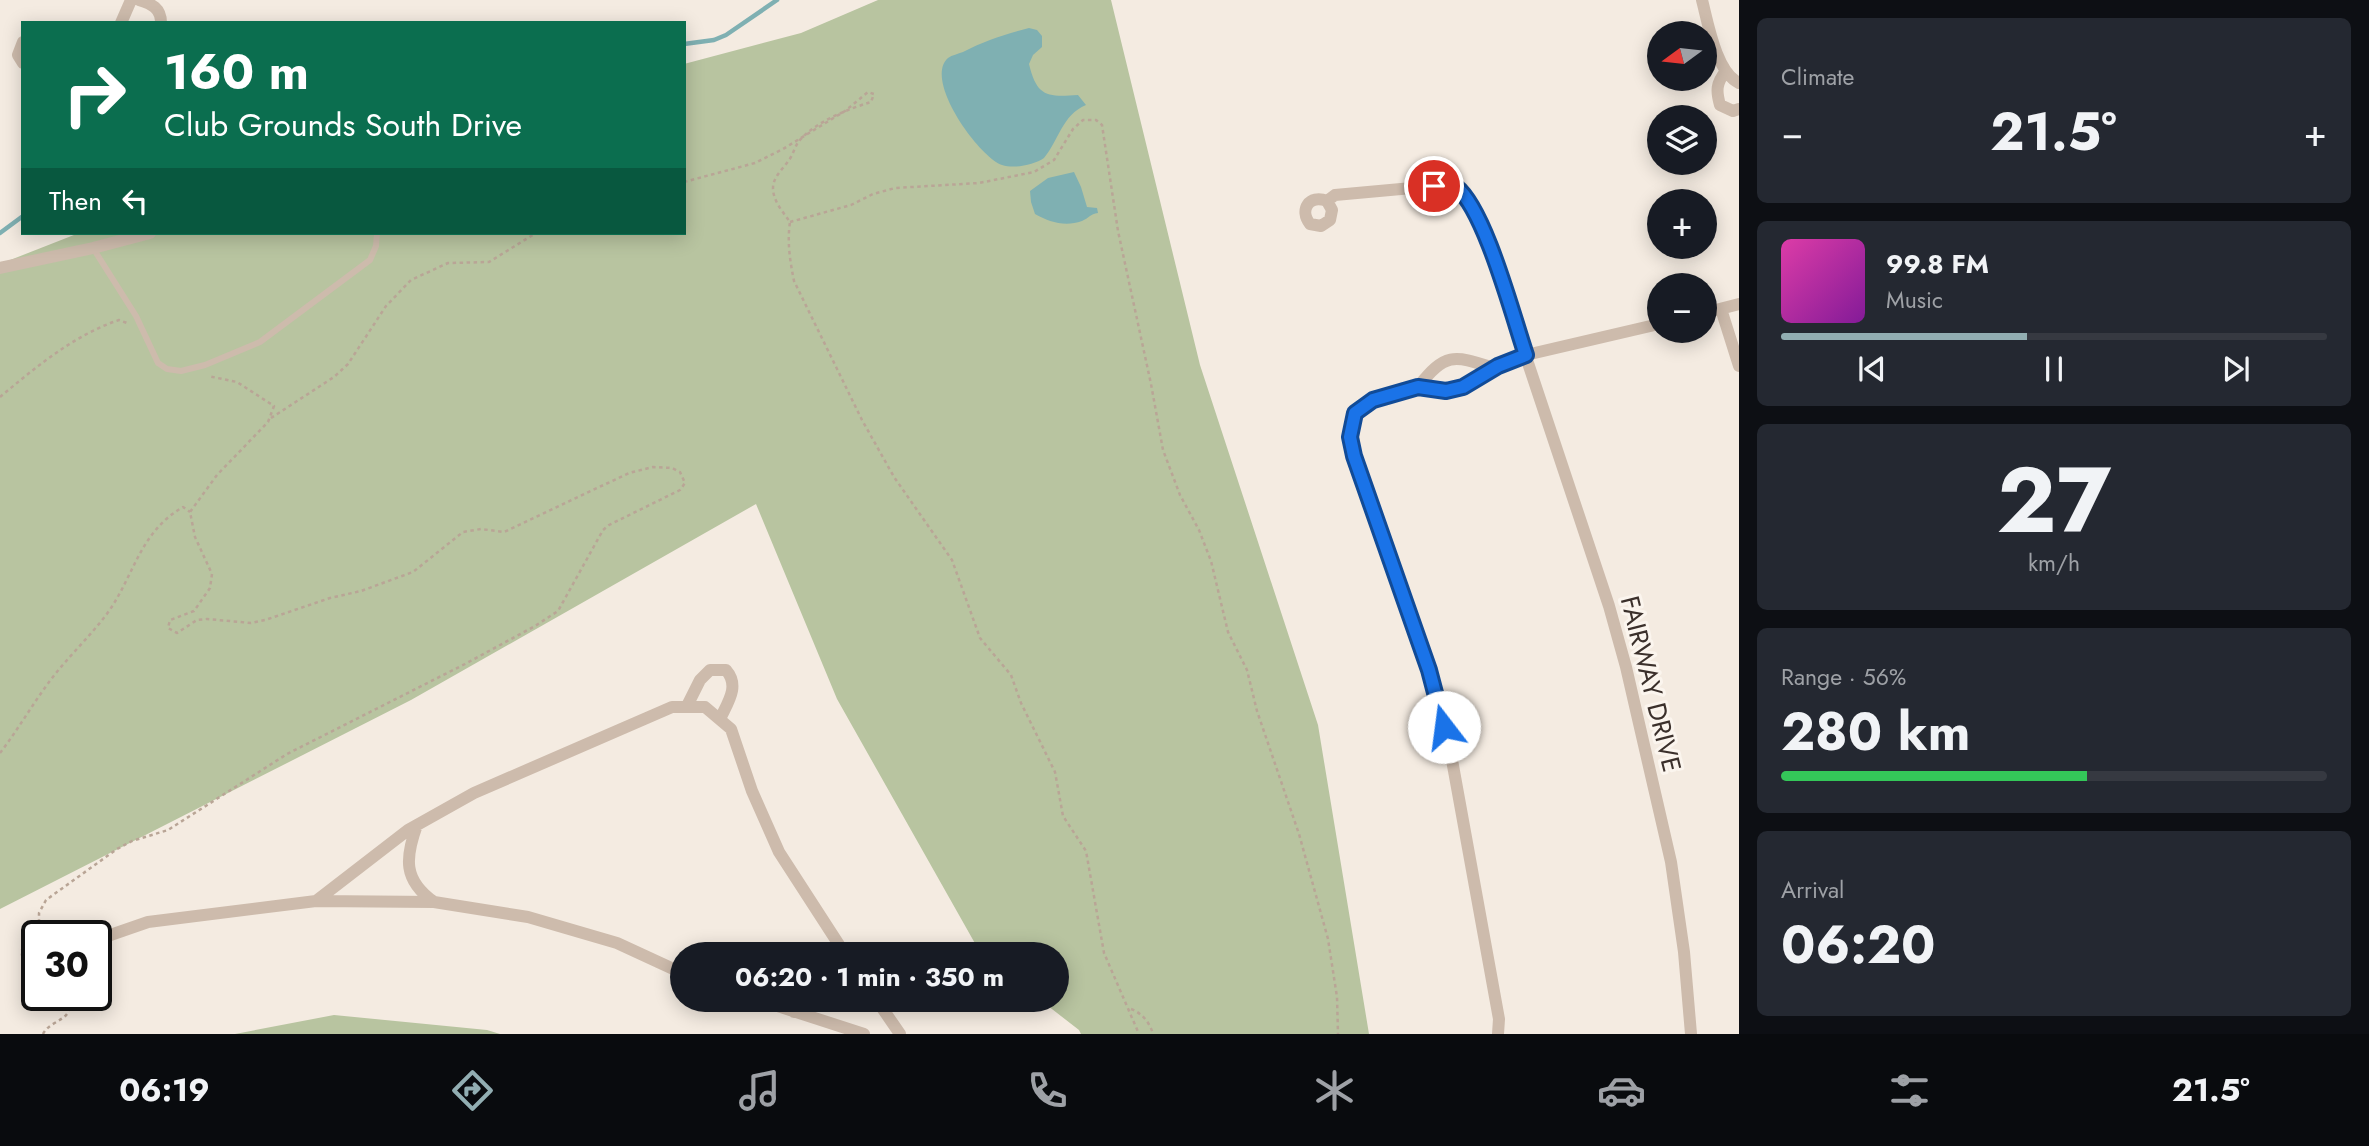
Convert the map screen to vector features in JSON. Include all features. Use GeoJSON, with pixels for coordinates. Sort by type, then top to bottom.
{"type":"FeatureCollection","features":[{"type":"Feature","properties":{"kind":"street"},"geometry":{"type":"LineString","coordinates":[[122,21],[131,0]]}},
{"type":"Feature","properties":{"kind":"street"},"geometry":{"type":"LineString","coordinates":[[139,0],[155,6],[161,14],[161,21]]}},
{"type":"Feature","properties":{"kind":"street"},"geometry":{"type":"LineString","coordinates":[[1702,0],[1715,48],[1726,71],[1739,83]]}},
{"type":"Feature","properties":{"kind":"street"},"geometry":{"type":"LineString","coordinates":[[1726,71],[1716,91],[1720,105],[1732,111],[1739,109]]}},
{"type":"Feature","properties":{"kind":"street","name":"FAIRWAY DRIVE"},"geometry":{"type":"LineString","coordinates":[[1327,201],[1335,195],[1434,186],[1456,187],[1472,204],[1482,225],[1609,606],[1626,667],[1671,862],[1684,952],[1690,1034]]}},
{"type":"Feature","properties":{"kind":"street"},"geometry":{"type":"LineString","coordinates":[[0,268],[142,235]]}},
{"type":"Feature","properties":{"kind":"street"},"geometry":{"type":"LineString","coordinates":[[1717,310],[1739,304]]}},
{"type":"Feature","properties":{"kind":"street"},"geometry":{"type":"LineString","coordinates":[[1721,309],[1739,366]]}},
{"type":"Feature","properties":{"kind":"street"},"geometry":{"type":"LineString","coordinates":[[1499,1034],[1499,1019],[1450,749],[1429,670],[1354,456],[1350,437],[1355,413],[1373,400],[1418,387],[1446,391],[1463,387],[1494,368],[1526,355],[1647,327]]}},
{"type":"Feature","properties":{"kind":"street"},"geometry":{"type":"LineString","coordinates":[[1418,387],[1435,365],[1452,359],[1466,359],[1494,368]]}},
{"type":"Feature","properties":{"kind":"street"},"geometry":{"type":"LineString","coordinates":[[687,706],[699,680],[710,670],[726,670],[732,677],[733,690],[720,719]]}},
{"type":"Feature","properties":{"kind":"street"},"geometry":{"type":"LineString","coordinates":[[316,901],[417,825],[474,793],[673,707],[705,707],[731,729],[752,791],[779,852],[836,942]]}},
{"type":"Feature","properties":{"kind":"street"},"geometry":{"type":"LineString","coordinates":[[417,825],[408,859],[409,871],[422,894],[435,902]]}},
{"type":"Feature","properties":{"kind":"street"},"geometry":{"type":"LineString","coordinates":[[112,934],[159,920],[316,901],[435,902],[541,921],[617,943],[670,967]]}},
{"type":"Feature","properties":{"kind":"street"},"geometry":{"type":"LineString","coordinates":[[794,1012],[864,1034]]}},
{"type":"Feature","properties":{"kind":"street"},"geometry":{"type":"LineString","coordinates":[[885,1012],[900,1034]]}},
{"type":"Feature","properties":{"kind":"lane"},"geometry":{"type":"LineString","coordinates":[[93,248],[142,329],[158,363],[167,369],[181,371],[205,365],[260,342],[365,265],[376,246],[377,235]]}},
{"type":"Feature","properties":{"kind":"path"},"geometry":{"type":"LineString","coordinates":[[686,181],[755,163],[845,111],[867,93],[874,94],[871,102],[845,111]]}},
{"type":"Feature","properties":{"kind":"path"},"geometry":{"type":"LineString","coordinates":[[790,222],[851,205],[873,194],[895,188],[979,183],[1034,172],[1054,160],[1073,129],[1083,120],[1096,120],[1102,125],[1118,231],[1163,450],[1180,495],[1199,530],[1211,561],[1228,632],[1247,670],[1257,711],[1303,845],[1328,939],[1337,997],[1338,1034]]}},
{"type":"Feature","properties":{"kind":"path"},"geometry":{"type":"LineString","coordinates":[[811,132],[798,142],[774,180],[773,188],[776,201],[790,222],[789,258],[799,295],[888,466],[952,560],[980,638],[1011,675],[1021,703],[1055,772],[1063,816],[1086,851],[1104,953],[1139,1034]]}},
{"type":"Feature","properties":{"kind":"path"},"geometry":{"type":"LineString","coordinates":[[190,512],[217,475],[269,419],[334,377],[348,364],[386,306],[411,280],[448,263],[489,262],[533,235]]}},
{"type":"Feature","properties":{"kind":"path"},"geometry":{"type":"LineString","coordinates":[[0,397],[64,347],[101,326],[119,320],[142,329]]}},
{"type":"Feature","properties":{"kind":"path"},"geometry":{"type":"LineString","coordinates":[[206,375],[237,382],[274,405],[269,419]]}},
{"type":"Feature","properties":{"kind":"path"},"geometry":{"type":"LineString","coordinates":[[0,753],[56,673],[109,611],[138,554],[156,526],[183,507],[190,512],[195,537],[212,574],[210,588],[194,611],[170,620],[168,628],[177,633],[197,620],[265,620],[330,598],[361,591],[413,572],[463,532],[481,528],[504,532],[629,473],[653,467],[672,468],[680,472],[685,483],[680,490],[603,530],[558,611],[465,664],[287,754],[168,830],[132,841],[117,849],[46,900],[39,913],[39,920]]}},
{"type":"Feature","properties":{"kind":"path"},"geometry":{"type":"LineString","coordinates":[[1130,1009],[1145,1018],[1153,1034]]}},
{"type":"Feature","properties":{"kind":"path"},"geometry":{"type":"LineString","coordinates":[[43,1034],[45,1029],[65,1017],[68,1011]]}},
{"type":"Feature","properties":{"kind":"green space"},"geometry":{"type":"Polygon","coordinates":[[[878,0],[1111,0],[1200,365],[1318,725],[1369,1034],[1081,1034],[1056,1012],[1069,1012],[1069,942],[974,942],[837,699],[756,504],[411,700],[0,909],[0,264],[74,235],[686,235],[686,63],[801,33],[878,0]]]}},
{"type":"Feature","properties":{"kind":"green space"},"geometry":{"type":"Polygon","coordinates":[[[334,1015],[487,1030],[500,1034],[235,1034],[334,1015]]]}},
{"type":"Feature","properties":{"kind":"water"},"geometry":{"type":"Polygon","coordinates":[[[1029,28],[1037,30],[1042,36],[1042,47],[1033,55],[1029,64],[1040,89],[1051,95],[1078,95],[1086,105],[1066,121],[1044,158],[1035,163],[1012,167],[992,159],[968,133],[948,99],[942,69],[951,56],[1029,28]]]}},
{"type":"Feature","properties":{"kind":"water"},"geometry":{"type":"Polygon","coordinates":[[[1074,172],[1087,207],[1097,208],[1098,213],[1069,224],[1035,214],[1030,191],[1048,178],[1074,172]]]}},
{"type":"Feature","properties":{"kind":"waterway"},"geometry":{"type":"LineString","coordinates":[[686,44],[714,40],[726,35],[777,0]]}},
{"type":"Feature","properties":{"kind":"waterway"},"geometry":{"type":"LineString","coordinates":[[0,233],[21,217]]}},
{"type":"Feature","properties":{"kind":"route"},"geometry":{"type":"LineString","coordinates":[[1434,186],[1456,187],[1472,204],[1482,225],[1526,355],[1498,366],[1463,387],[1446,391],[1418,387],[1373,400],[1355,413],[1350,437],[1354,456],[1429,670],[1444,727]]}}]}
